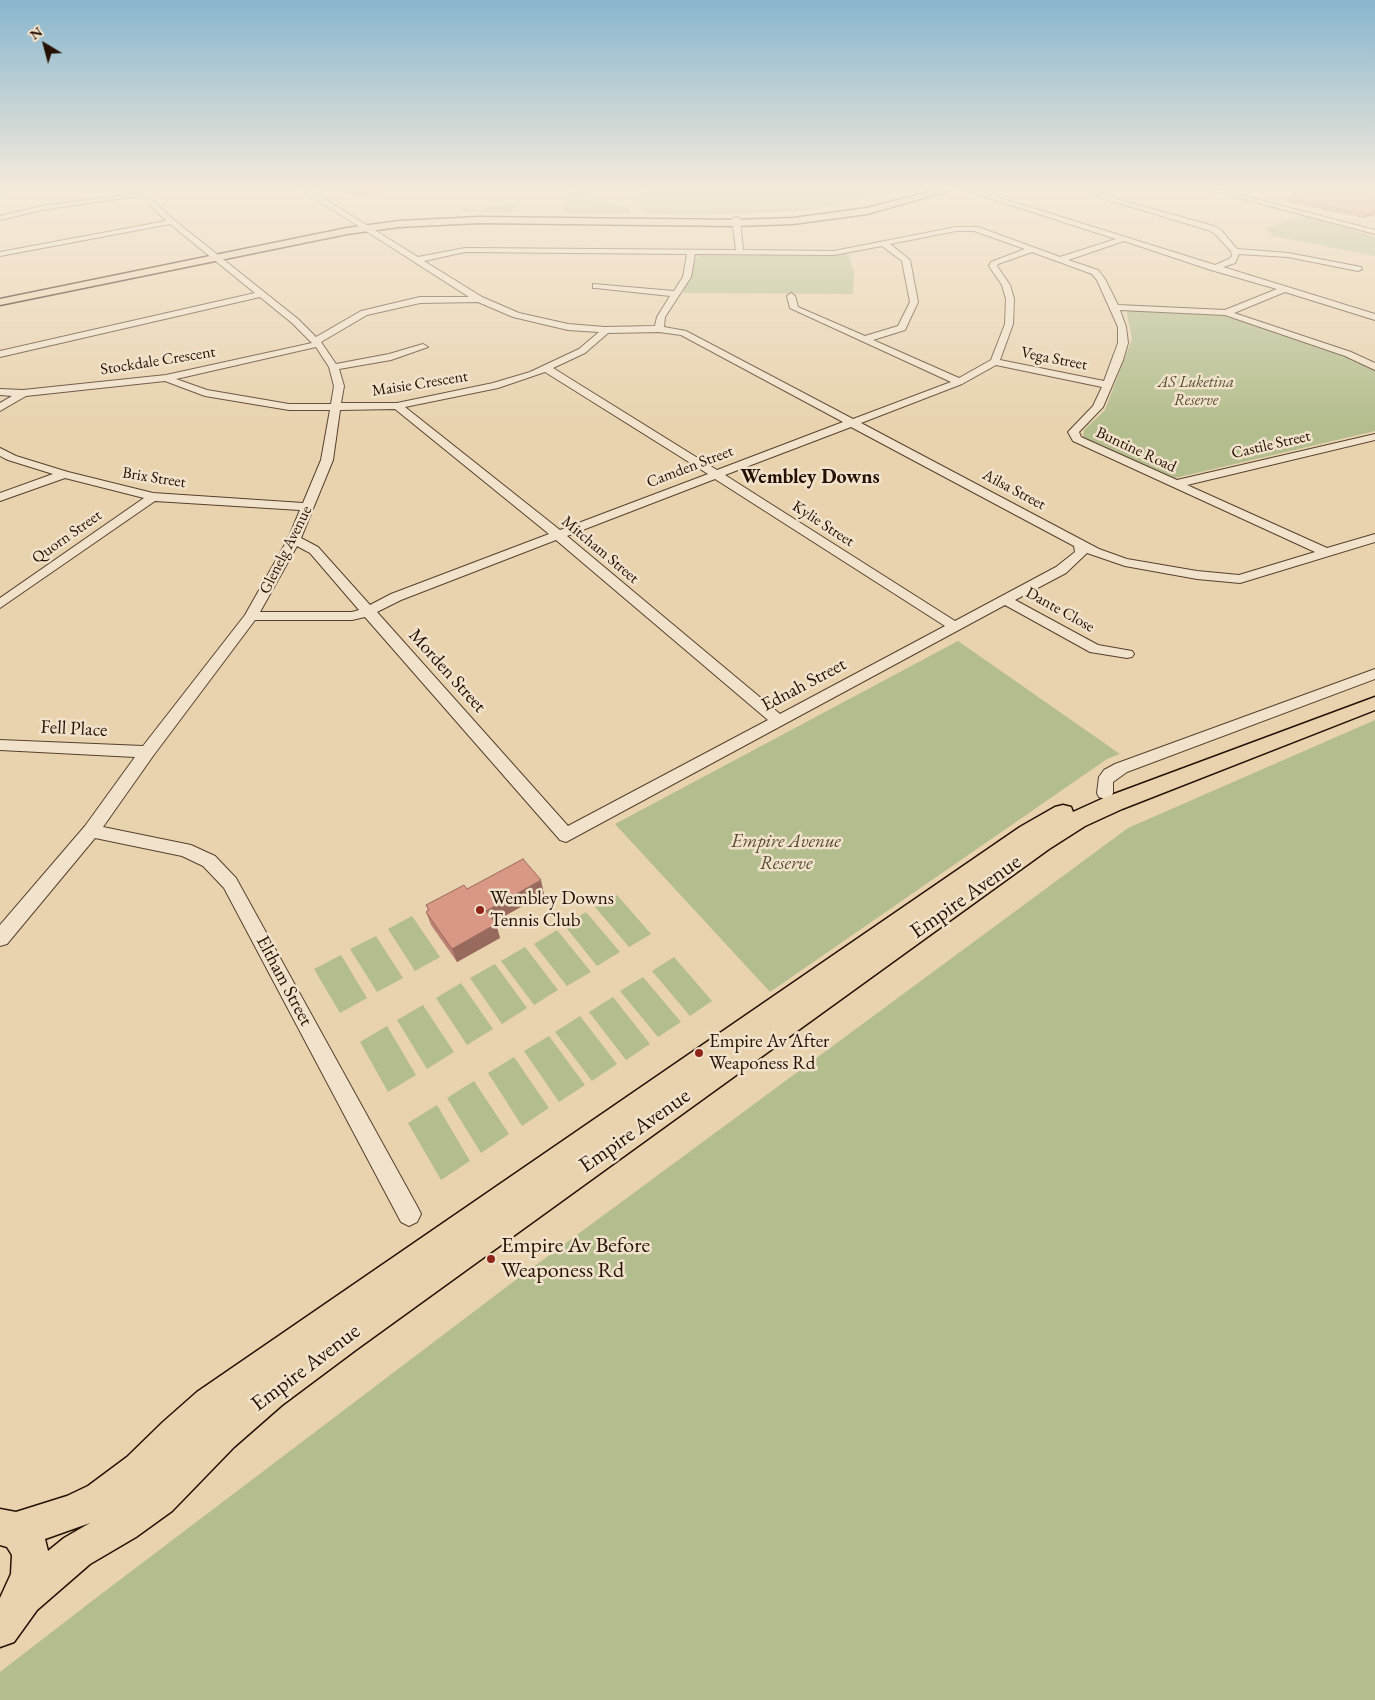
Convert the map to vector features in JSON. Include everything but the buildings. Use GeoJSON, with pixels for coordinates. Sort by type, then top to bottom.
{"type":"FeatureCollection","features":[{"type":"Feature","properties":{"kind":"main road"},"geometry":{"type":"LineString","coordinates":[[0,297],[146,269]]}},
{"type":"Feature","properties":{"kind":"main road"},"geometry":{"type":"LineString","coordinates":[[0,302],[153,269]]}},
{"type":"Feature","properties":{"kind":"main road","name":"Empire Avenue"},"geometry":{"type":"LineString","coordinates":[[4,1527],[70,1513],[100,1499],[140,1470],[175,1434],[224,1394],[1028,833],[1066,811],[1105,793],[1375,691]]}},
{"type":"Feature","properties":{"kind":"main road","name":"Empire Avenue"},"geometry":{"type":"LineString","coordinates":[[0,1628],[23,1596],[76,1551],[122,1524],[159,1498],[222,1435],[270,1393],[337,1343],[1042,843],[1077,820],[1114,803],[1375,703]]}},
{"type":"Feature","properties":{"kind":"main road","name":"Empire Avenue"},"geometry":{"type":"LineString","coordinates":[[4,1527],[26,1540],[31,1555],[30,1574],[23,1596]]}},
{"type":"Feature","properties":{"kind":"street","name":"Glenelg Avenue"},"geometry":{"type":"LineString","coordinates":[[0,938],[91,831],[147,752],[250,616],[294,539],[327,460],[340,386],[334,367],[317,342],[295,321],[260,295],[231,269]]}},
{"type":"Feature","properties":{"kind":"street"},"geometry":{"type":"LineString","coordinates":[[432,269],[480,299]]}},
{"type":"Feature","properties":{"kind":"street"},"geometry":{"type":"LineString","coordinates":[[659,329],[662,316],[687,278],[688,269]]}},
{"type":"Feature","properties":{"kind":"street"},"geometry":{"type":"LineString","coordinates":[[866,339],[902,328],[914,302],[908,269]]}},
{"type":"Feature","properties":{"kind":"street"},"geometry":{"type":"LineString","coordinates":[[995,362],[1009,324],[1010,299],[1006,285],[996,269]]}},
{"type":"Feature","properties":{"kind":"street","name":"Buntine Road"},"geometry":{"type":"LineString","coordinates":[[1088,269],[1095,272],[1101,279],[1115,307],[1122,327],[1123,343],[1098,407],[1073,432],[1077,439],[1327,553]]}},
{"type":"Feature","properties":{"kind":"street"},"geometry":{"type":"LineString","coordinates":[[1218,269],[1375,317]]}},
{"type":"Feature","properties":{"kind":"street"},"geometry":{"type":"LineString","coordinates":[[596,286],[676,294]]}},
{"type":"Feature","properties":{"kind":"street"},"geometry":{"type":"LineString","coordinates":[[1226,313],[1284,289]]}},
{"type":"Feature","properties":{"kind":"street"},"geometry":{"type":"LineString","coordinates":[[0,354],[260,295]]}},
{"type":"Feature","properties":{"kind":"street"},"geometry":{"type":"LineString","coordinates":[[791,296],[794,308],[959,382]]}},
{"type":"Feature","properties":{"kind":"street","name":"Stockdale Crescent"},"geometry":{"type":"LineString","coordinates":[[0,392],[23,393],[166,378],[317,342],[364,313],[393,306],[449,298],[480,299]]}},
{"type":"Feature","properties":{"kind":"street","name":"Ailsa Street"},"geometry":{"type":"LineString","coordinates":[[480,299],[532,320],[568,327],[605,330],[659,329],[683,333],[1080,544],[1124,562],[1197,575],[1240,579],[1375,538]]}},
{"type":"Feature","properties":{"kind":"street"},"geometry":{"type":"LineString","coordinates":[[1115,307],[1201,310],[1226,313],[1348,354],[1375,366]]}},
{"type":"Feature","properties":{"kind":"street","name":"Maisie Crescent"},"geometry":{"type":"LineString","coordinates":[[166,378],[205,392],[251,402],[289,407],[398,406],[495,386],[547,368],[591,345],[605,330]]}},
{"type":"Feature","properties":{"kind":"street"},"geometry":{"type":"LineString","coordinates":[[334,367],[406,353],[423,347]]}},
{"type":"Feature","properties":{"kind":"street","name":"Camden Street"},"geometry":{"type":"LineString","coordinates":[[250,616],[352,616],[368,612],[396,597],[959,382],[995,362]]}},
{"type":"Feature","properties":{"kind":"street","name":"Vega Street"},"geometry":{"type":"LineString","coordinates":[[995,362],[1108,385]]}},
{"type":"Feature","properties":{"kind":"street","name":"Kylie Street"},"geometry":{"type":"LineString","coordinates":[[547,368],[954,627]]}},
{"type":"Feature","properties":{"kind":"street"},"geometry":{"type":"LineString","coordinates":[[0,408],[23,393]]}},
{"type":"Feature","properties":{"kind":"street","name":"Mitcham Street"},"geometry":{"type":"LineString","coordinates":[[398,406],[558,535],[779,721]]}},
{"type":"Feature","properties":{"kind":"street","name":"Castile Street"},"geometry":{"type":"LineString","coordinates":[[1175,484],[1375,437]]}},
{"type":"Feature","properties":{"kind":"street","name":"Brix Street"},"geometry":{"type":"LineString","coordinates":[[0,451],[12,458],[64,474],[153,497],[216,503],[308,507]]}},
{"type":"Feature","properties":{"kind":"street"},"geometry":{"type":"LineString","coordinates":[[0,497],[64,474]]}},
{"type":"Feature","properties":{"kind":"street","name":"Quorn Street"},"geometry":{"type":"LineString","coordinates":[[0,604],[153,497]]}},
{"type":"Feature","properties":{"kind":"street","name":"Morden Street"},"geometry":{"type":"LineString","coordinates":[[294,539],[314,550],[566,835]]}},
{"type":"Feature","properties":{"kind":"street","name":"Ednah Street"},"geometry":{"type":"LineString","coordinates":[[566,835],[1061,570],[1081,553],[1080,544]]}},
{"type":"Feature","properties":{"kind":"street","name":"Ednah Street"},"geometry":{"type":"LineString","coordinates":[[1061,570],[1070,569],[1093,558],[1108,556]]}},
{"type":"Feature","properties":{"kind":"street","name":"Dante Close"},"geometry":{"type":"LineString","coordinates":[[1006,600],[1066,635],[1095,649],[1127,654]]}},
{"type":"Feature","properties":{"kind":"street"},"geometry":{"type":"LineString","coordinates":[[1105,793],[1105,781],[1110,774],[1121,768],[1375,674]]}},
{"type":"Feature","properties":{"kind":"street","name":"Fell Place"},"geometry":{"type":"LineString","coordinates":[[0,746],[147,752]]}},
{"type":"Feature","properties":{"kind":"street","name":"Eltham Street"},"geometry":{"type":"LineString","coordinates":[[91,831],[185,850],[209,861],[230,883],[409,1214]]}},
{"type":"Feature","properties":{"kind":"street"},"geometry":{"type":"LineString","coordinates":[[0,916],[24,911]]}},
{"type":"Feature","properties":{"kind":"green space"},"geometry":{"type":"Polygon","coordinates":[[[692,269],[853,269],[854,272],[853,294],[683,293],[692,269]]]}},
{"type":"Feature","properties":{"kind":"green space","name":"AS Luketina Reserve"},"geometry":{"type":"Polygon","coordinates":[[[1126,309],[1227,316],[1345,357],[1375,371],[1375,431],[1175,478],[1083,437],[1084,430],[1105,410],[1132,339],[1126,309]]]}},
{"type":"Feature","properties":{"kind":"green space","name":"Empire Avenue Reserve"},"geometry":{"type":"Polygon","coordinates":[[[958,641],[1120,754],[1107,759],[770,992],[615,824],[958,641]]]}},
{"type":"Feature","properties":{"kind":"green space"},"geometry":{"type":"Polygon","coordinates":[[[1375,720],[1375,1700],[0,1700],[0,1672],[509,1285],[1128,828],[1375,720]]]}},
{"type":"Feature","properties":{"kind":"green space"},"geometry":{"type":"Polygon","coordinates":[[[617,895],[651,934],[629,947],[595,907],[617,895]]]}},
{"type":"Feature","properties":{"kind":"green space"},"geometry":{"type":"Polygon","coordinates":[[[586,912],[620,952],[597,966],[564,925],[586,912]]]}},
{"type":"Feature","properties":{"kind":"green space"},"geometry":{"type":"Polygon","coordinates":[[[412,916],[440,957],[415,971],[388,929],[412,916]]]}},
{"type":"Feature","properties":{"kind":"green space"},"geometry":{"type":"Polygon","coordinates":[[[557,930],[591,972],[567,986],[534,944],[557,930]]]}},
{"type":"Feature","properties":{"kind":"green space"},"geometry":{"type":"Polygon","coordinates":[[[376,936],[403,978],[377,992],[350,949],[376,936]]]}},
{"type":"Feature","properties":{"kind":"green space"},"geometry":{"type":"Polygon","coordinates":[[[525,947],[558,990],[534,1005],[501,961],[525,947]]]}},
{"type":"Feature","properties":{"kind":"green space"},"geometry":{"type":"Polygon","coordinates":[[[341,955],[367,998],[340,1013],[314,969],[341,955]]]}},
{"type":"Feature","properties":{"kind":"green space"},"geometry":{"type":"Polygon","coordinates":[[[674,957],[712,1001],[690,1016],[652,971],[674,957]]]}},
{"type":"Feature","properties":{"kind":"green space"},"geometry":{"type":"Polygon","coordinates":[[[495,964],[527,1008],[502,1024],[470,978],[495,964]]]}},
{"type":"Feature","properties":{"kind":"green space"},"geometry":{"type":"Polygon","coordinates":[[[643,977],[681,1022],[658,1037],[620,991],[643,977]]]}},
{"type":"Feature","properties":{"kind":"green space"},"geometry":{"type":"Polygon","coordinates":[[[461,983],[493,1029],[467,1045],[436,998],[461,983]]]}},
{"type":"Feature","properties":{"kind":"green space"},"geometry":{"type":"Polygon","coordinates":[[[613,997],[650,1044],[626,1060],[589,1012],[613,997]]]}},
{"type":"Feature","properties":{"kind":"green space"},"geometry":{"type":"Polygon","coordinates":[[[423,1005],[454,1052],[427,1069],[397,1020],[423,1005]]]}},
{"type":"Feature","properties":{"kind":"green space"},"geometry":{"type":"Polygon","coordinates":[[[580,1016],[617,1064],[592,1081],[555,1032],[580,1016]]]}},
{"type":"Feature","properties":{"kind":"green space"},"geometry":{"type":"Polygon","coordinates":[[[387,1026],[416,1075],[388,1092],[360,1042],[387,1026]]]}},
{"type":"Feature","properties":{"kind":"green space"},"geometry":{"type":"Polygon","coordinates":[[[549,1036],[585,1085],[559,1102],[524,1051],[549,1036]]]}},
{"type":"Feature","properties":{"kind":"green space"},"geometry":{"type":"Polygon","coordinates":[[[514,1057],[549,1108],[522,1126],[488,1073],[514,1057]]]}},
{"type":"Feature","properties":{"kind":"green space"},"geometry":{"type":"Polygon","coordinates":[[[474,1081],[509,1134],[481,1153],[447,1098],[474,1081]]]}},
{"type":"Feature","properties":{"kind":"green space"},"geometry":{"type":"Polygon","coordinates":[[[437,1105],[470,1161],[441,1180],[408,1123],[437,1105]]]}},
{"type":"Feature","properties":{"kind":"place","name":"Wembley Downs Tennis Club"},"geometry":{"type":"Point","coordinates":[480,910]}},
{"type":"Feature","properties":{"kind":"place","name":"Empire Av After Weaponess Rd"},"geometry":{"type":"Point","coordinates":[699,1053]}},
{"type":"Feature","properties":{"kind":"place","name":"Empire Av Before Weaponess Rd"},"geometry":{"type":"Point","coordinates":[491,1259]}},
{"type":"Feature","properties":{"kind":"district","name":"Wembley Downs"},"geometry":{"type":"Point","coordinates":[810,478]}}]}
